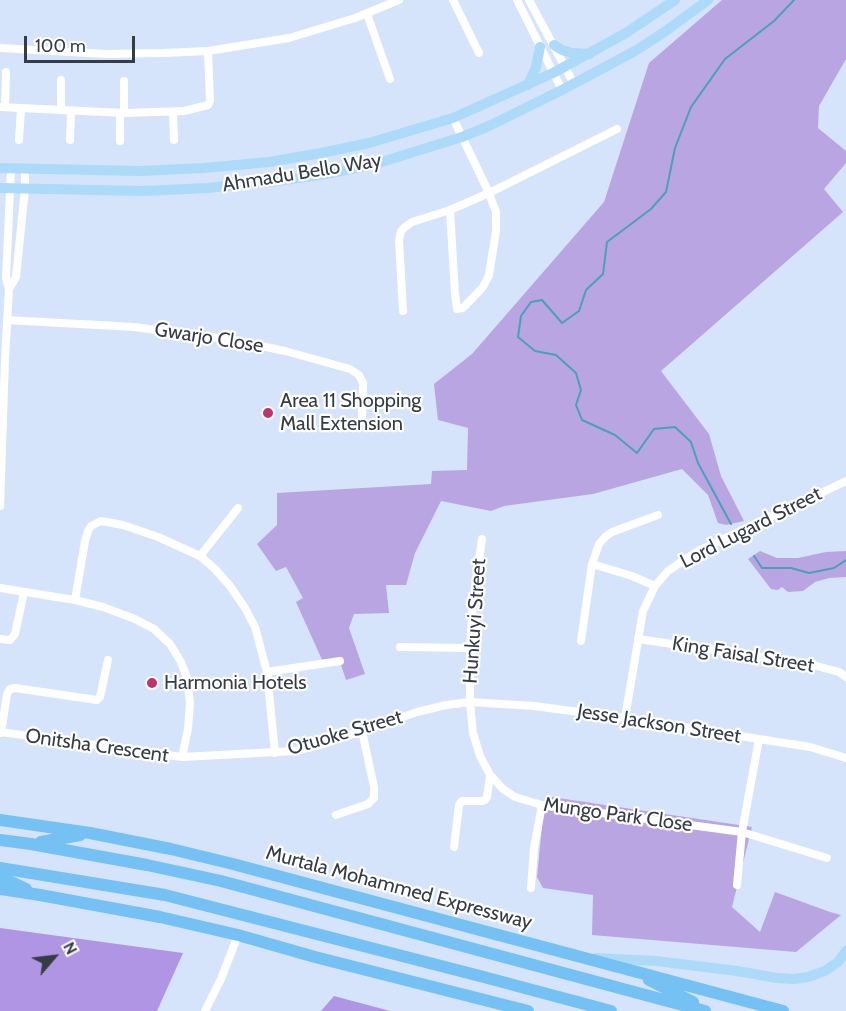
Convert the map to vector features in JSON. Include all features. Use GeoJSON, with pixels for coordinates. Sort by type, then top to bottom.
{"type":"FeatureCollection","features":[{"type":"Feature","properties":{"kind":"highway","name":"Murtala Mohammed Expressway"},"geometry":{"type":"LineString","coordinates":[[0,820],[171,849],[242,866],[783,1011]]}},
{"type":"Feature","properties":{"kind":"highway"},"geometry":{"type":"LineString","coordinates":[[31,844],[90,834]]}},
{"type":"Feature","properties":{"kind":"highway","name":"Murtala Mohammed Expressway"},"geometry":{"type":"LineString","coordinates":[[0,840],[147,864],[221,881],[707,1011]]}},
{"type":"Feature","properties":{"kind":"highway"},"geometry":{"type":"LineString","coordinates":[[0,868],[165,895],[611,1011]]}},
{"type":"Feature","properties":{"kind":"highway"},"geometry":{"type":"LineString","coordinates":[[0,877],[40,895]]}},
{"type":"Feature","properties":{"kind":"highway"},"geometry":{"type":"LineString","coordinates":[[0,890],[160,917],[238,934],[315,957],[528,1011]]}},
{"type":"Feature","properties":{"kind":"highway"},"geometry":{"type":"LineString","coordinates":[[628,969],[707,1011]]}},
{"type":"Feature","properties":{"kind":"main road","name":"Ahmadu Bello Way"},"geometry":{"type":"LineString","coordinates":[[6,168],[141,171],[204,168],[269,162],[369,143],[453,118],[528,85],[591,54],[675,0]]}},
{"type":"Feature","properties":{"kind":"main road","name":"Ahmadu Bello Way"},"geometry":{"type":"LineString","coordinates":[[5,189],[143,192],[270,182],[375,164],[489,126],[635,51],[708,0]]}},
{"type":"Feature","properties":{"kind":"main road"},"geometry":{"type":"LineString","coordinates":[[554,45],[572,53],[591,54]]}},
{"type":"Feature","properties":{"kind":"main road"},"geometry":{"type":"LineString","coordinates":[[528,85],[536,67],[540,47]]}},
{"type":"Feature","properties":{"kind":"main road"},"geometry":{"type":"LineString","coordinates":[[581,957],[656,961],[794,979],[825,971],[838,962],[846,951]]}},
{"type":"Feature","properties":{"kind":"street"},"geometry":{"type":"LineString","coordinates":[[0,48],[106,54],[208,51],[290,38],[367,14],[399,0]]}},
{"type":"Feature","properties":{"kind":"street"},"geometry":{"type":"LineString","coordinates":[[453,0],[479,53]]}},
{"type":"Feature","properties":{"kind":"street"},"geometry":{"type":"LineString","coordinates":[[516,0],[562,90]]}},
{"type":"Feature","properties":{"kind":"street"},"geometry":{"type":"LineString","coordinates":[[529,0],[574,84]]}},
{"type":"Feature","properties":{"kind":"street"},"geometry":{"type":"LineString","coordinates":[[367,14],[390,79]]}},
{"type":"Feature","properties":{"kind":"street"},"geometry":{"type":"LineString","coordinates":[[6,72],[2,107],[70,112],[184,111],[210,103],[208,51]]}},
{"type":"Feature","properties":{"kind":"street"},"geometry":{"type":"LineString","coordinates":[[61,80],[61,110]]}},
{"type":"Feature","properties":{"kind":"street"},"geometry":{"type":"LineString","coordinates":[[120,141],[124,81]]}},
{"type":"Feature","properties":{"kind":"street"},"geometry":{"type":"LineString","coordinates":[[19,140],[21,109]]}},
{"type":"Feature","properties":{"kind":"street"},"geometry":{"type":"LineString","coordinates":[[70,112],[70,140]]}},
{"type":"Feature","properties":{"kind":"street"},"geometry":{"type":"LineString","coordinates":[[173,112],[174,140]]}},
{"type":"Feature","properties":{"kind":"street"},"geometry":{"type":"LineString","coordinates":[[450,210],[458,309],[463,308],[483,287],[489,275],[496,231],[495,212],[489,193],[453,118]]}},
{"type":"Feature","properties":{"kind":"street"},"geometry":{"type":"LineString","coordinates":[[403,311],[399,240],[401,231],[412,222],[450,210],[489,193],[617,129]]}},
{"type":"Feature","properties":{"kind":"street"},"geometry":{"type":"LineString","coordinates":[[6,168],[3,278],[9,289]]}},
{"type":"Feature","properties":{"kind":"street"},"geometry":{"type":"LineString","coordinates":[[0,506],[2,360],[9,289],[16,278],[25,169]]}},
{"type":"Feature","properties":{"kind":"street"},"geometry":{"type":"LineString","coordinates":[[3,278],[16,278]]}},
{"type":"Feature","properties":{"kind":"street","name":"Gwarjo Close"},"geometry":{"type":"LineString","coordinates":[[7,320],[134,327],[224,338],[285,351],[350,369],[359,375],[363,383],[362,421]]}},
{"type":"Feature","properties":{"kind":"street","name":"Lord Lugard Street"},"geometry":{"type":"LineString","coordinates":[[625,718],[643,611],[655,586],[668,571],[700,550],[846,481]]}},
{"type":"Feature","properties":{"kind":"street"},"geometry":{"type":"LineString","coordinates":[[200,556],[238,508]]}},
{"type":"Feature","properties":{"kind":"street"},"geometry":{"type":"LineString","coordinates":[[580,641],[592,564],[599,544],[612,532],[658,515]]}},
{"type":"Feature","properties":{"kind":"street"},"geometry":{"type":"LineString","coordinates":[[75,600],[84,541],[91,526],[101,521],[123,525],[158,537],[200,556],[230,586],[255,627],[267,672],[274,753]]}},
{"type":"Feature","properties":{"kind":"street","name":"Hunkuyi Street"},"geometry":{"type":"LineString","coordinates":[[470,702],[473,602],[482,539]]}},
{"type":"Feature","properties":{"kind":"street"},"geometry":{"type":"LineString","coordinates":[[592,564],[632,576],[655,586]]}},
{"type":"Feature","properties":{"kind":"street","name":"Onitsha Crescent"},"geometry":{"type":"LineString","coordinates":[[0,588],[75,600],[103,607],[154,629],[170,644],[181,662],[187,678],[190,703],[188,729],[182,757],[0,733]]}},
{"type":"Feature","properties":{"kind":"street"},"geometry":{"type":"LineString","coordinates":[[0,639],[10,640],[15,634],[24,592]]}},
{"type":"Feature","properties":{"kind":"street","name":"King Faisal Street"},"geometry":{"type":"LineString","coordinates":[[638,639],[809,664],[839,672],[846,677]]}},
{"type":"Feature","properties":{"kind":"street"},"geometry":{"type":"LineString","coordinates":[[400,647],[470,648]]}},
{"type":"Feature","properties":{"kind":"street"},"geometry":{"type":"LineString","coordinates":[[0,733],[7,694],[10,689],[97,700],[100,698],[108,660]]}},
{"type":"Feature","properties":{"kind":"street"},"geometry":{"type":"LineString","coordinates":[[267,672],[340,661]]}},
{"type":"Feature","properties":{"kind":"street","name":"Otuoke Street"},"geometry":{"type":"LineString","coordinates":[[182,757],[295,751],[323,744],[417,712],[470,702]]}},
{"type":"Feature","properties":{"kind":"street","name":"Jesse Jackson Street"},"geometry":{"type":"LineString","coordinates":[[470,702],[534,706],[625,718],[810,747],[846,758]]}},
{"type":"Feature","properties":{"kind":"street","name":"Mungo Park Close"},"geometry":{"type":"LineString","coordinates":[[470,702],[473,733],[480,756],[490,775],[503,789],[515,797],[542,805],[742,832],[827,858]]}},
{"type":"Feature","properties":{"kind":"street"},"geometry":{"type":"LineString","coordinates":[[336,815],[368,804],[374,798],[375,793],[362,730]]}},
{"type":"Feature","properties":{"kind":"street"},"geometry":{"type":"LineString","coordinates":[[737,885],[742,832],[759,740]]}},
{"type":"Feature","properties":{"kind":"street"},"geometry":{"type":"LineString","coordinates":[[454,847],[459,805],[462,801],[485,800],[490,775]]}},
{"type":"Feature","properties":{"kind":"street"},"geometry":{"type":"LineString","coordinates":[[531,888],[534,848],[542,805]]}},
{"type":"Feature","properties":{"kind":"street"},"geometry":{"type":"LineString","coordinates":[[205,1011],[221,979],[238,934]]}},
{"type":"Feature","properties":{"kind":"shaded area"},"geometry":{"type":"Polygon","coordinates":[[[722,0],[846,0],[846,59],[819,106],[818,128],[846,151],[846,163],[824,189],[843,212],[661,371],[709,434],[721,476],[744,521],[726,525],[718,523],[708,495],[682,469],[593,494],[504,506],[491,511],[441,501],[415,553],[406,585],[386,585],[389,613],[354,614],[349,628],[365,674],[346,680],[341,665],[323,662],[296,602],[303,598],[286,567],[276,571],[257,544],[277,525],[277,493],[431,484],[432,471],[467,470],[468,428],[438,420],[434,384],[472,354],[604,202],[649,63],[722,0]]]}},
{"type":"Feature","properties":{"kind":"shaded area"},"geometry":{"type":"Polygon","coordinates":[[[760,551],[777,558],[798,558],[826,552],[846,551],[846,577],[815,582],[803,591],[788,592],[782,587],[778,590],[771,589],[748,559],[760,551]]]}},
{"type":"Feature","properties":{"kind":"shaded area"},"geometry":{"type":"Polygon","coordinates":[[[545,796],[752,827],[732,907],[760,932],[775,892],[841,915],[796,952],[592,935],[593,895],[543,888],[537,877],[545,796]]]}},
{"type":"Feature","properties":{"kind":"shaded area"},"geometry":{"type":"Polygon","coordinates":[[[0,928],[183,953],[157,1011],[0,1011],[0,928]]]}},
{"type":"Feature","properties":{"kind":"shaded area"},"geometry":{"type":"Polygon","coordinates":[[[334,996],[390,1011],[321,1011],[334,996]]]}},
{"type":"Feature","properties":{"kind":"waterway"},"geometry":{"type":"LineString","coordinates":[[731,524],[698,463],[691,442],[675,427],[654,429],[637,453],[615,435],[582,420],[576,405],[581,390],[576,373],[556,355],[535,351],[518,337],[521,316],[531,302],[542,300],[562,323],[579,311],[586,290],[603,274],[607,242],[651,209],[666,192],[675,148],[691,107],[725,59],[774,21],[794,0]]}},
{"type":"Feature","properties":{"kind":"waterway"},"geometry":{"type":"LineString","coordinates":[[754,556],[762,568],[791,568],[809,573],[834,568],[846,560]]}},
{"type":"Feature","properties":{"kind":"place","name":"Area 11 Shopping Mall Extension"},"geometry":{"type":"Point","coordinates":[268,413]}},
{"type":"Feature","properties":{"kind":"place","name":"Harmonia Hotels"},"geometry":{"type":"Point","coordinates":[152,683]}}]}
